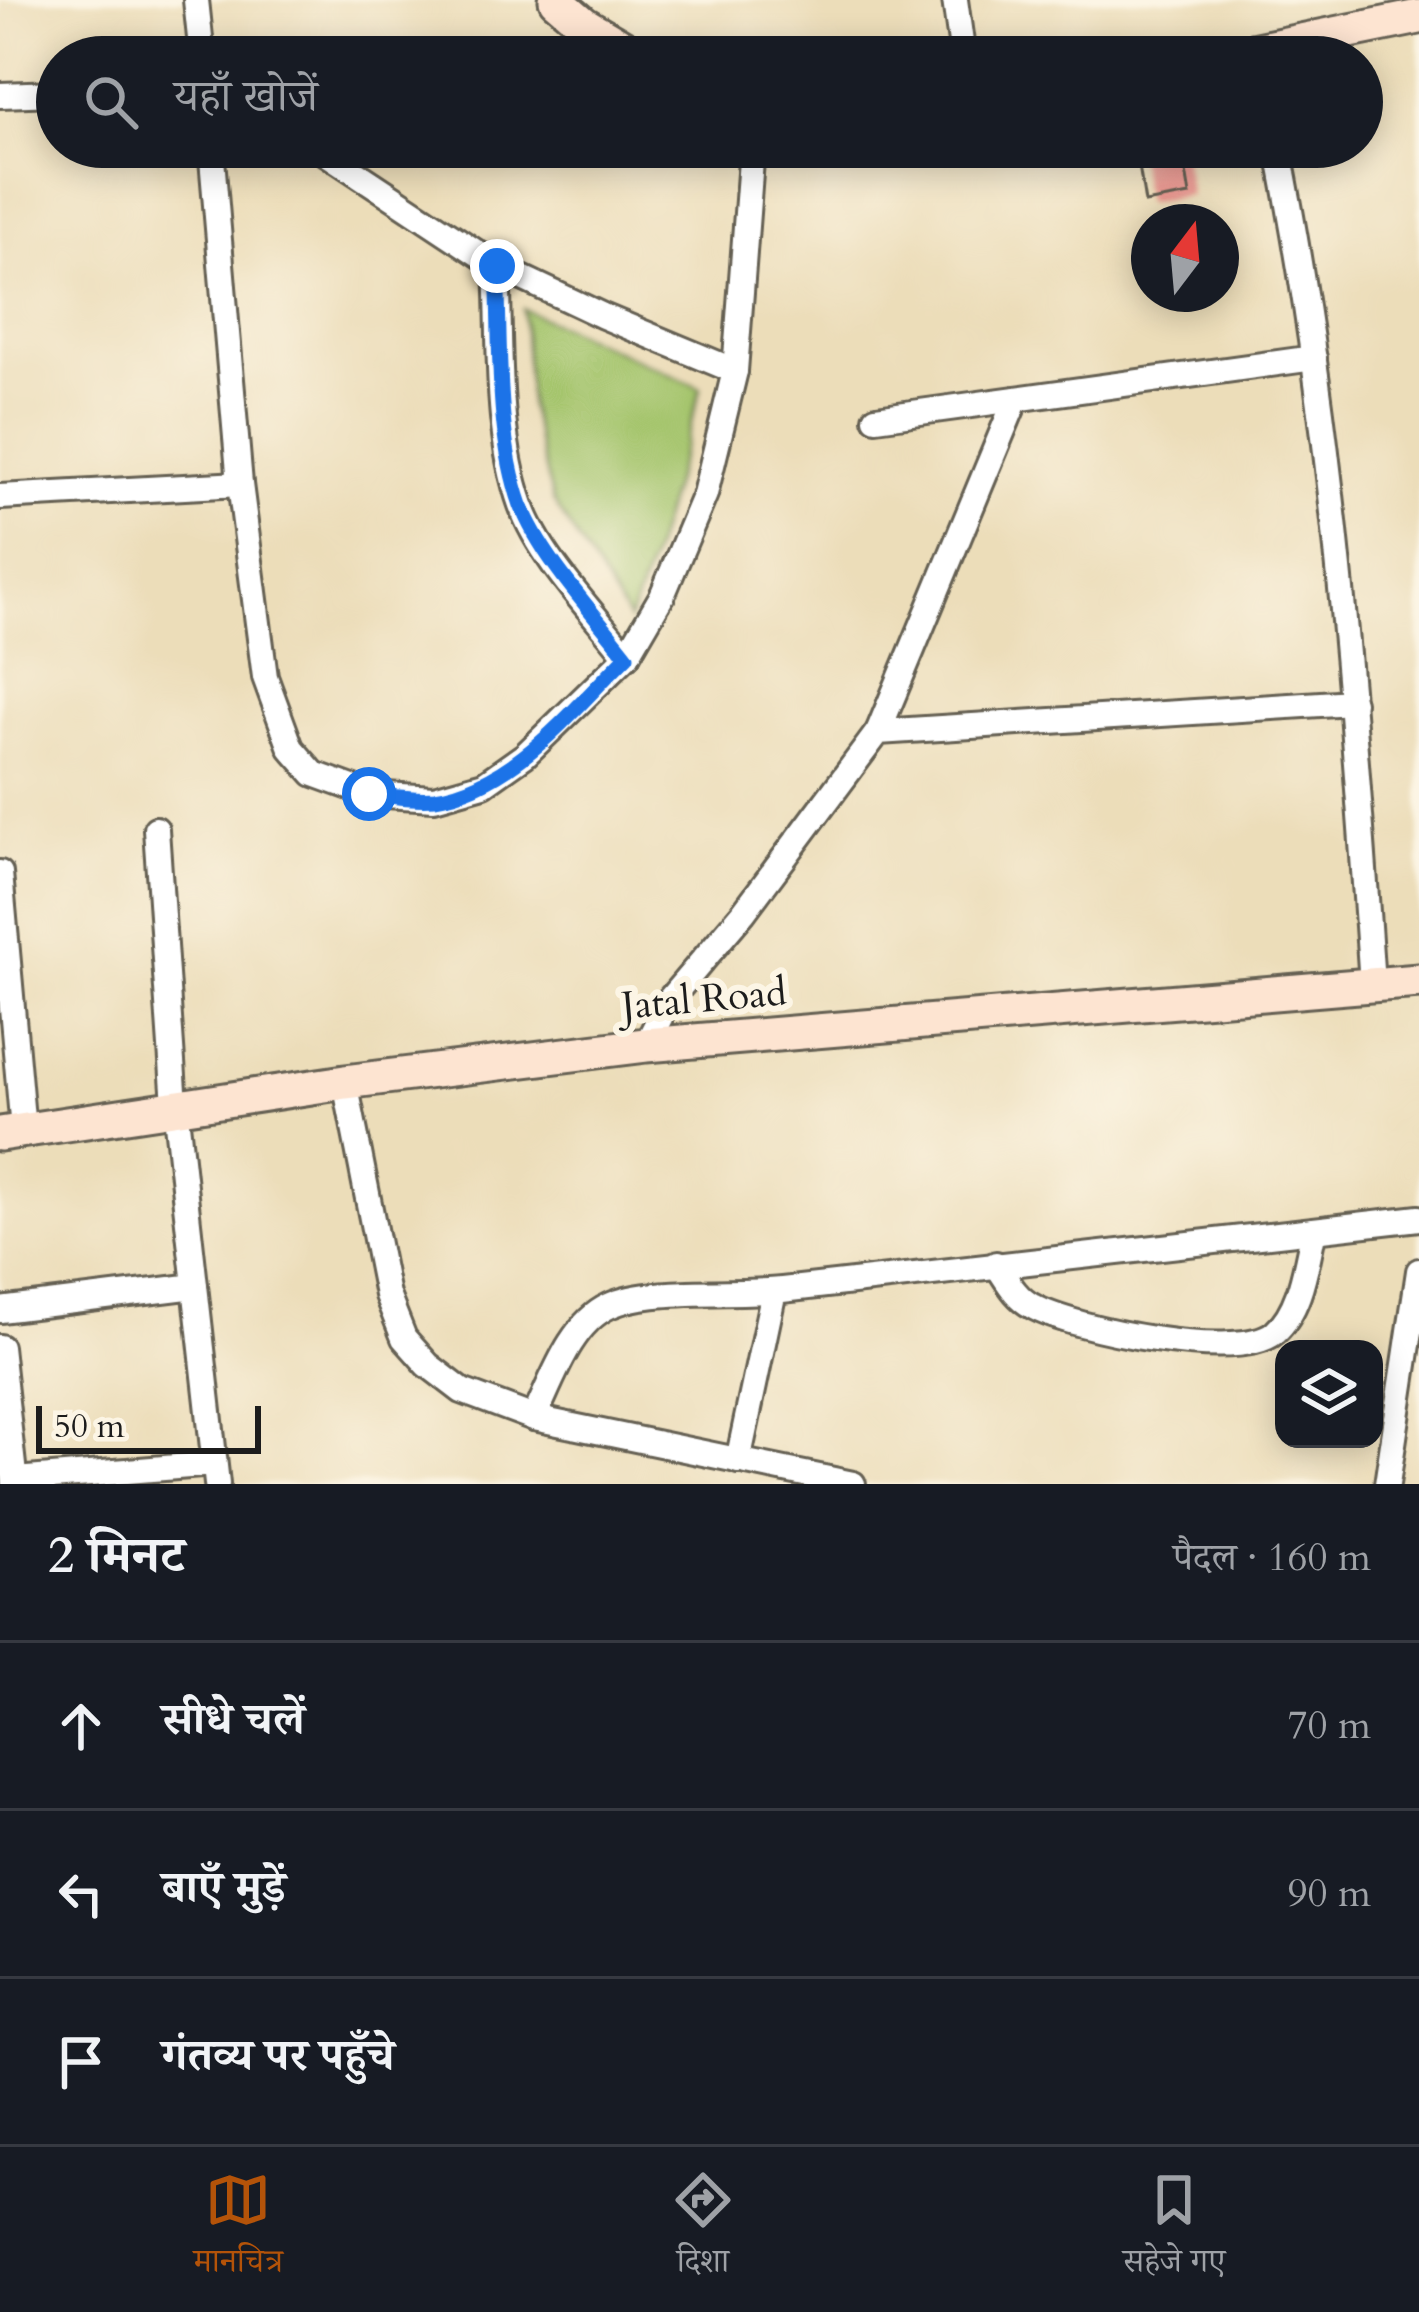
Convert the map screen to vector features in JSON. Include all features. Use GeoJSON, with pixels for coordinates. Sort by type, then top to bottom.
{"type":"FeatureCollection","features":[{"type":"Feature","properties":{"kind":"main road"},"geometry":{"type":"LineString","coordinates":[[556,0],[604,36]]}},
{"type":"Feature","properties":{"kind":"main road"},"geometry":{"type":"LineString","coordinates":[[1337,36],[1419,17]]}},
{"type":"Feature","properties":{"kind":"main road","name":"Jatal Road"},"geometry":{"type":"LineString","coordinates":[[12,1132],[175,1105],[646,1045],[1419,981]]}},
{"type":"Feature","properties":{"kind":"street"},"geometry":{"type":"LineString","coordinates":[[196,0],[200,36]]}},
{"type":"Feature","properties":{"kind":"street"},"geometry":{"type":"LineString","coordinates":[[955,0],[961,36]]}},
{"type":"Feature","properties":{"kind":"street"},"geometry":{"type":"LineString","coordinates":[[0,95],[36,94]]}},
{"type":"Feature","properties":{"kind":"street"},"geometry":{"type":"LineString","coordinates":[[213,168],[241,484],[265,677],[291,748],[314,774],[369,794],[434,798],[484,784],[525,755],[627,656],[662,596],[705,494],[736,371],[750,168]]}},
{"type":"Feature","properties":{"kind":"street"},"geometry":{"type":"LineString","coordinates":[[349,168],[497,266],[736,371]]}},
{"type":"Feature","properties":{"kind":"street"},"geometry":{"type":"LineString","coordinates":[[1282,168],[1314,358],[1352,702],[1372,984]]}},
{"type":"Feature","properties":{"kind":"street"},"geometry":{"type":"LineString","coordinates":[[497,266],[505,411],[522,506],[539,540],[627,656]]}},
{"type":"Feature","properties":{"kind":"street"},"geometry":{"type":"LineString","coordinates":[[876,418],[1314,358]]}},
{"type":"Feature","properties":{"kind":"street"},"geometry":{"type":"LineString","coordinates":[[646,1045],[668,1000],[743,913],[878,732],[1016,399]]}},
{"type":"Feature","properties":{"kind":"street"},"geometry":{"type":"LineString","coordinates":[[0,497],[241,484]]}},
{"type":"Feature","properties":{"kind":"street"},"geometry":{"type":"LineString","coordinates":[[878,732],[1352,702]]}},
{"type":"Feature","properties":{"kind":"street"},"geometry":{"type":"LineString","coordinates":[[0,1347],[15,1482],[215,1474],[175,1105],[156,829]]}},
{"type":"Feature","properties":{"kind":"street"},"geometry":{"type":"LineString","coordinates":[[0,873],[12,1132]]}},
{"type":"Feature","properties":{"kind":"street"},"geometry":{"type":"LineString","coordinates":[[346,1082],[387,1295],[404,1338],[428,1365],[463,1390],[534,1418],[853,1484]]}},
{"type":"Feature","properties":{"kind":"street"},"geometry":{"type":"LineString","coordinates":[[534,1418],[572,1343],[592,1316],[613,1303],[774,1291],[1419,1218]]}},
{"type":"Feature","properties":{"kind":"street"},"geometry":{"type":"LineString","coordinates":[[996,1264],[1016,1294],[1064,1318],[1185,1344],[1256,1344],[1274,1333],[1291,1313],[1314,1229]]}},
{"type":"Feature","properties":{"kind":"street"},"geometry":{"type":"LineString","coordinates":[[1387,1484],[1419,1271]]}},
{"type":"Feature","properties":{"kind":"street"},"geometry":{"type":"LineString","coordinates":[[0,1310],[195,1286]]}},
{"type":"Feature","properties":{"kind":"street"},"geometry":{"type":"LineString","coordinates":[[738,1461],[774,1291]]}},
{"type":"Feature","properties":{"kind":"green space"},"geometry":{"type":"Polygon","coordinates":[[[523,309],[701,388],[629,620],[553,501],[529,405],[523,309]]]}},
{"type":"Feature","properties":{"kind":"building"},"geometry":{"type":"Polygon","coordinates":[[[1139,168],[1186,168],[1190,195],[1145,203],[1139,168]]]}},
{"type":"Feature","properties":{"kind":"route"},"geometry":{"type":"LineString","coordinates":[[369,794],[434,798],[484,784],[525,755],[627,656],[539,540],[522,506],[505,411],[497,266]]}}]}
